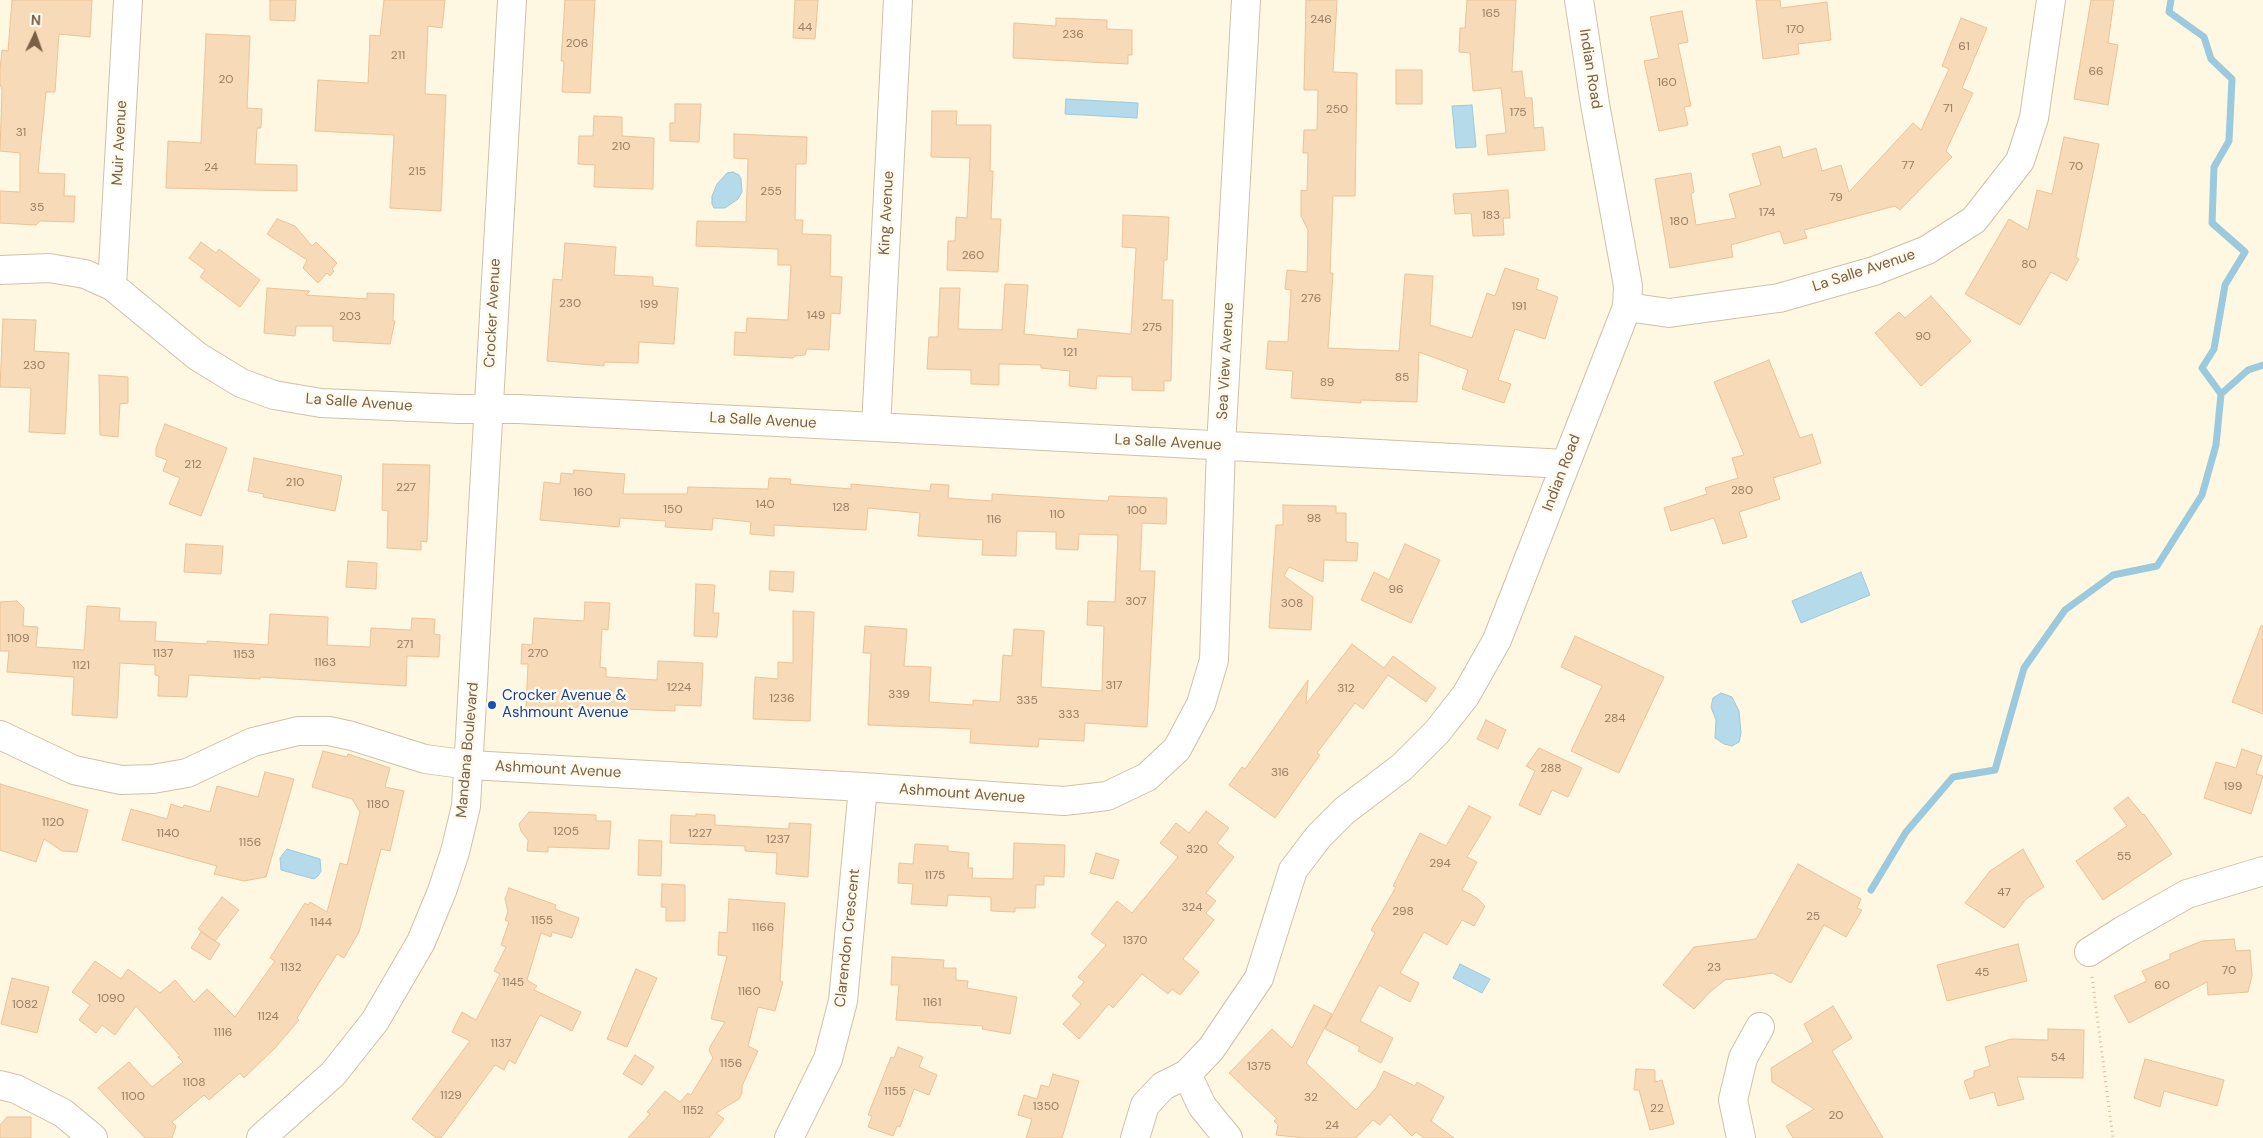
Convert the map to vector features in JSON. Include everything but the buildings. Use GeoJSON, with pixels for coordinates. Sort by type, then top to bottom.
{"type":"FeatureCollection","features":[{"type":"Feature","properties":{"kind":"street","name":"Muir Avenue"},"geometry":{"type":"LineString","coordinates":[[112,286],[128,0]]}},
{"type":"Feature","properties":{"kind":"street","name":"Crocker Avenue"},"geometry":{"type":"LineString","coordinates":[[477,625],[512,0]]}},
{"type":"Feature","properties":{"kind":"street","name":"King Avenue"},"geometry":{"type":"LineString","coordinates":[[876,427],[898,0]]}},
{"type":"Feature","properties":{"kind":"street","name":"Sea View Avenue"},"geometry":{"type":"LineString","coordinates":[[1107,796],[1147,777],[1177,749],[1201,704],[1214,660],[1221,446],[1246,0]]}},
{"type":"Feature","properties":{"kind":"street","name":"Indian Road"},"geometry":{"type":"LineString","coordinates":[[1135,1138],[1145,1105],[1163,1086],[1187,1074],[1211,1049],[1259,978],[1293,870],[1319,836],[1344,811],[1402,767],[1431,738],[1466,696],[1497,640],[1627,307],[1628,286],[1595,104],[1580,0]]}},
{"type":"Feature","properties":{"kind":"street","name":"La Salle Avenue"},"geometry":{"type":"LineString","coordinates":[[1627,307],[1669,313],[1779,298],[1874,271],[1927,250],[1974,220],[2020,161],[2034,118],[2051,0]]}},
{"type":"Feature","properties":{"kind":"street","name":"La Salle Avenue"},"geometry":{"type":"LineString","coordinates":[[0,270],[50,268],[85,274],[112,286],[197,356],[241,384],[274,395],[321,403],[876,427],[1565,464]]}},
{"type":"Feature","properties":{"kind":"street","name":"Mandana Boulevard"},"geometry":{"type":"LineString","coordinates":[[261,1138],[333,1074],[375,1021],[421,942],[442,891],[455,852],[466,806],[470,765],[477,625]]}},
{"type":"Feature","properties":{"kind":"street","name":"Ashmount Avenue"},"geometry":{"type":"LineString","coordinates":[[0,735],[74,770],[121,780],[153,779],[187,773],[253,742],[298,730],[329,731],[352,736],[425,759],[470,765],[862,787],[1064,801],[1107,796]]}},
{"type":"Feature","properties":{"kind":"street","name":"Clarendon Crescent"},"geometry":{"type":"LineString","coordinates":[[788,1138],[828,1059],[843,1001],[862,787]]}},
{"type":"Feature","properties":{"kind":"street"},"geometry":{"type":"LineString","coordinates":[[2089,952],[2122,930],[2187,894],[2263,871]]}},
{"type":"Feature","properties":{"kind":"street"},"geometry":{"type":"LineString","coordinates":[[1740,1138],[1732,1100],[1742,1058],[1760,1027]]}},
{"type":"Feature","properties":{"kind":"street"},"geometry":{"type":"LineString","coordinates":[[1187,1074],[1202,1106],[1228,1138]]}},
{"type":"Feature","properties":{"kind":"street"},"geometry":{"type":"LineString","coordinates":[[0,1084],[16,1089],[64,1113],[92,1138]]}},
{"type":"Feature","properties":{"kind":"path"},"geometry":{"type":"LineString","coordinates":[[2094,989],[2113,1138]]}},
{"type":"Feature","properties":{"kind":"water"},"geometry":{"type":"Polygon","coordinates":[[[1066,99],[1138,103],[1137,118],[1065,114],[1066,99]]]}},
{"type":"Feature","properties":{"kind":"water"},"geometry":{"type":"Polygon","coordinates":[[[1472,105],[1476,147],[1456,148],[1452,106],[1472,105]]]}},
{"type":"Feature","properties":{"kind":"water"},"geometry":{"type":"Polygon","coordinates":[[[733,172],[739,175],[741,179],[742,192],[738,199],[725,208],[714,208],[712,196],[717,184],[727,173],[733,172]]]}},
{"type":"Feature","properties":{"kind":"water"},"geometry":{"type":"Polygon","coordinates":[[[1861,572],[1870,595],[1801,623],[1792,601],[1861,572]]]}},
{"type":"Feature","properties":{"kind":"water"},"geometry":{"type":"Polygon","coordinates":[[[1721,693],[1732,697],[1739,711],[1741,733],[1739,742],[1732,746],[1724,744],[1715,738],[1716,720],[1711,707],[1713,698],[1721,693]]]}},
{"type":"Feature","properties":{"kind":"water"},"geometry":{"type":"Polygon","coordinates":[[[287,849],[320,859],[321,871],[318,876],[314,879],[281,870],[280,858],[287,849]]]}},
{"type":"Feature","properties":{"kind":"water"},"geometry":{"type":"Polygon","coordinates":[[[1460,964],[1490,979],[1482,993],[1453,978],[1460,964]]]}},
{"type":"Feature","properties":{"kind":"waterway"},"geometry":{"type":"LineString","coordinates":[[1871,890],[1906,832],[1953,777],[1995,770],[2024,668],[2065,610],[2113,575],[2157,566],[2202,495],[2216,445],[2221,394],[2202,368],[2214,349],[2225,285],[2245,252],[2212,223],[2214,167],[2229,141],[2232,79],[2211,59],[2204,37],[2169,12],[2171,0]]}},
{"type":"Feature","properties":{"kind":"waterway"},"geometry":{"type":"LineString","coordinates":[[2221,394],[2248,370],[2263,365]]}},
{"type":"Feature","properties":{"kind":"place","name":"Crocker Avenue & Ashmount Avenue"},"geometry":{"type":"Point","coordinates":[492,705]}}]}
